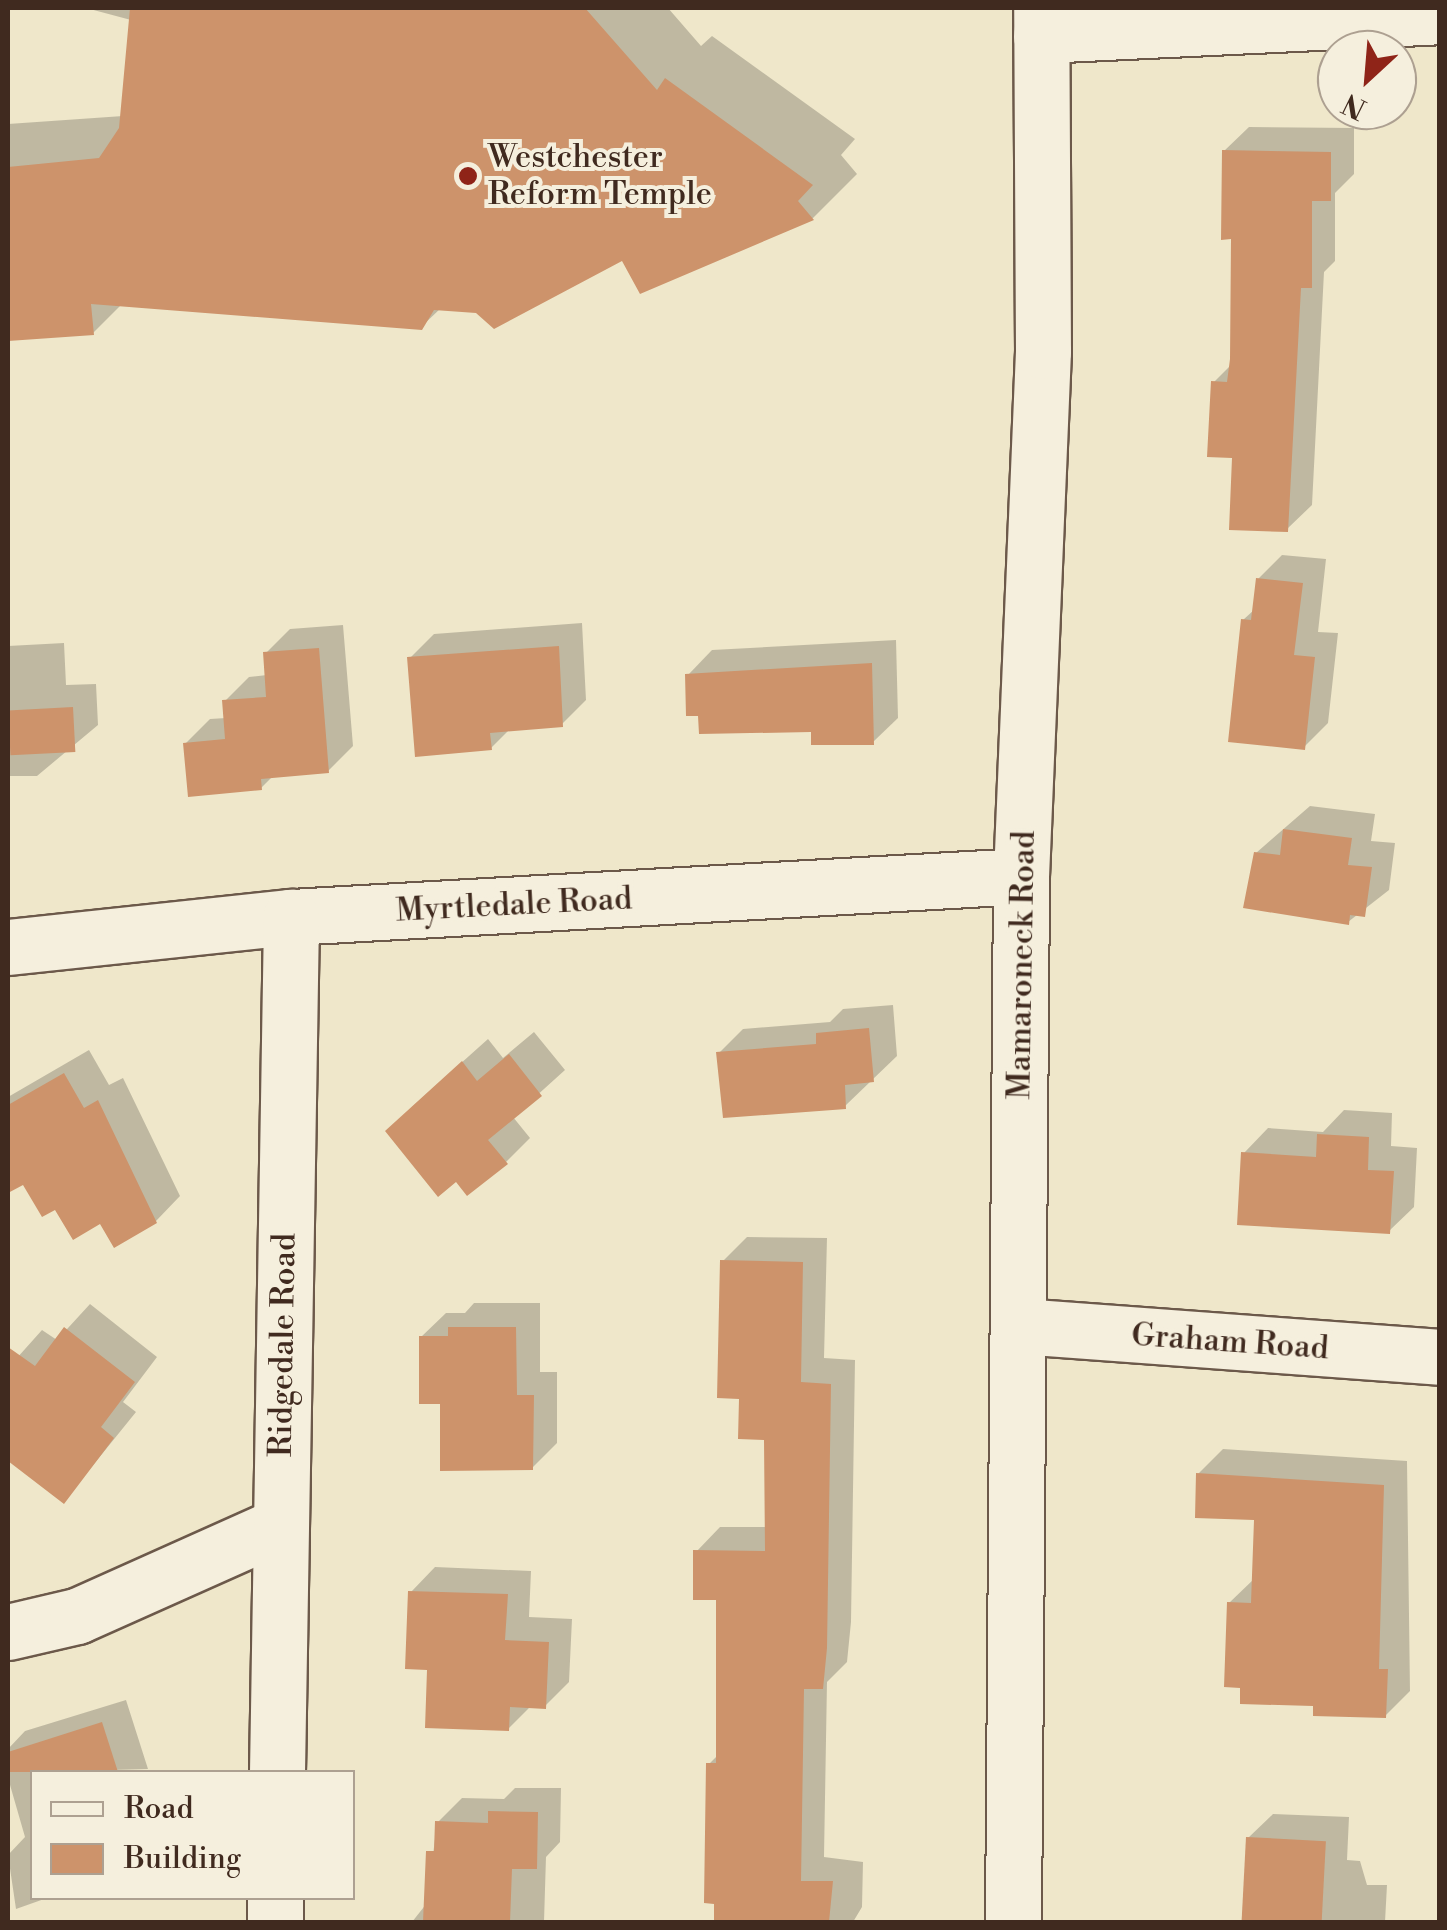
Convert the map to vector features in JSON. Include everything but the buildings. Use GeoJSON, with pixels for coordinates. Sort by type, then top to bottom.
{"type":"FeatureCollection","features":[{"type":"Feature","properties":{"kind":"street"},"geometry":{"type":"LineString","coordinates":[[1041,21],[1440,16]]}},
{"type":"Feature","properties":{"kind":"street","name":"Mamaroneck Road"},"geometry":{"type":"LineString","coordinates":[[1013,1922],[1021,876],[1043,351],[1041,21]]}},
{"type":"Feature","properties":{"kind":"street","name":"Myrtledale Road"},"geometry":{"type":"LineString","coordinates":[[8,947],[291,917],[1021,876]]}},
{"type":"Feature","properties":{"kind":"street","name":"Ridgedale Road"},"geometry":{"type":"LineString","coordinates":[[276,1770],[291,917]]}},
{"type":"Feature","properties":{"kind":"street","name":"Graham Road"},"geometry":{"type":"LineString","coordinates":[[1020,1326],[1440,1357]]}},
{"type":"Feature","properties":{"kind":"street"},"geometry":{"type":"LineString","coordinates":[[8,1632],[78,1616],[280,1525]]}},
{"type":"Feature","properties":{"kind":"place","name":"Westchester Reform Temple"},"geometry":{"type":"Point","coordinates":[468,176]}}]}
